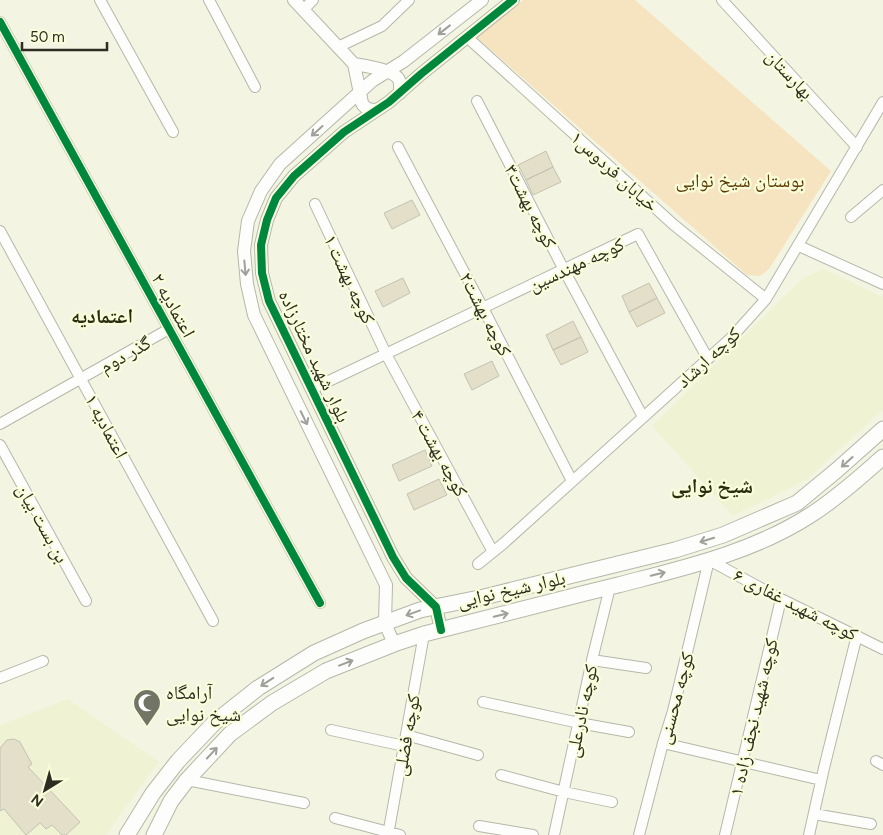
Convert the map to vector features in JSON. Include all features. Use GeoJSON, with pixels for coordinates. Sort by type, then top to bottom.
{"type":"FeatureCollection","features":[{"type":"Feature","properties":{"kind":"main road","name":"بلوار شیخ نوایی"},"geometry":{"type":"LineString","coordinates":[[127,835],[153,793],[178,761],[215,722],[258,688],[314,653],[420,610],[676,550],[723,535],[797,503],[883,429]]}},
{"type":"Feature","properties":{"kind":"main road","name":"بلوار شیخ نوایی"},"geometry":{"type":"LineString","coordinates":[[154,835],[171,802],[187,780],[230,734],[272,703],[326,671],[424,634],[610,587],[735,552],[774,535],[810,516],[881,463]]}},
{"type":"Feature","properties":{"kind":"street"},"geometry":{"type":"LineString","coordinates":[[100,0],[173,132]]}},
{"type":"Feature","properties":{"kind":"street"},"geometry":{"type":"LineString","coordinates":[[210,0],[255,87]]}},
{"type":"Feature","properties":{"kind":"street"},"geometry":{"type":"LineString","coordinates":[[313,0],[298,5],[354,64],[362,103],[364,107],[377,110]]}},
{"type":"Feature","properties":{"kind":"street"},"geometry":{"type":"LineString","coordinates":[[338,47],[382,26],[409,0]]}},
{"type":"Feature","properties":{"kind":"street","name":"بلوار شهید مختارزاده"},"geometry":{"type":"LineString","coordinates":[[394,644],[385,623],[386,584],[254,315],[247,284],[244,251],[248,221],[261,191],[280,164],[372,81],[404,62],[482,0]]}},
{"type":"Feature","properties":{"kind":"street","name":"بلوار شهید مختارزاده"},"geometry":{"type":"LineString","coordinates":[[436,607],[406,578],[393,557],[270,301],[262,273],[261,245],[267,220],[276,198],[294,176],[344,132],[400,93],[513,0]]}},
{"type":"Feature","properties":{"kind":"street","name":"بهارستان"},"geometry":{"type":"LineString","coordinates":[[722,0],[858,147]]}},
{"type":"Feature","properties":{"kind":"street","name":"اعتمادیه ۲"},"geometry":{"type":"LineString","coordinates":[[0,22],[320,603]]}},
{"type":"Feature","properties":{"kind":"street","name":"خیابان فردوس۱"},"geometry":{"type":"LineString","coordinates":[[467,37],[674,225],[766,300]]}},
{"type":"Feature","properties":{"kind":"street"},"geometry":{"type":"LineString","coordinates":[[354,64],[388,72],[399,78],[400,93]]}},
{"type":"Feature","properties":{"kind":"street","name":"کوچه بهشت۳"},"geometry":{"type":"LineString","coordinates":[[477,101],[564,270],[643,416]]}},
{"type":"Feature","properties":{"kind":"street","name":"کوچه ارشاد"},"geometry":{"type":"LineString","coordinates":[[478,564],[494,552],[731,338],[766,300],[883,102]]}},
{"type":"Feature","properties":{"kind":"street","name":"کوچه بهشت۲"},"geometry":{"type":"LineString","coordinates":[[398,146],[572,481]]}},
{"type":"Feature","properties":{"kind":"street"},"geometry":{"type":"LineString","coordinates":[[851,217],[883,190]]}},
{"type":"Feature","properties":{"kind":"street","name":"کوچه بهشت ۱"},"geometry":{"type":"LineString","coordinates":[[315,204],[386,354]]}},
{"type":"Feature","properties":{"kind":"street","name":"اعتمادیه ۱"},"geometry":{"type":"LineString","coordinates":[[0,230],[213,622]]}},
{"type":"Feature","properties":{"kind":"street","name":"کوچه مهندسین"},"geometry":{"type":"LineString","coordinates":[[312,389],[638,234],[708,359]]}},
{"type":"Feature","properties":{"kind":"street"},"geometry":{"type":"LineString","coordinates":[[799,246],[883,284]]}},
{"type":"Feature","properties":{"kind":"street","name":"گذر دوم"},"geometry":{"type":"LineString","coordinates":[[0,424],[168,330]]}},
{"type":"Feature","properties":{"kind":"street","name":"کوچه بهشت ۴"},"geometry":{"type":"LineString","coordinates":[[386,354],[494,552]]}},
{"type":"Feature","properties":{"kind":"street","name":"بن بست بیان"},"geometry":{"type":"LineString","coordinates":[[0,445],[86,601]]}},
{"type":"Feature","properties":{"kind":"street","name":"کوچه شهید غفاری ۶"},"geometry":{"type":"LineString","coordinates":[[709,560],[883,649]]}},
{"type":"Feature","properties":{"kind":"street","name":"کوچه محسنی"},"geometry":{"type":"LineString","coordinates":[[639,835],[673,711],[709,560]]}},
{"type":"Feature","properties":{"kind":"street","name":"کوچه نادرعلی"},"geometry":{"type":"LineString","coordinates":[[554,835],[610,587]]}},
{"type":"Feature","properties":{"kind":"street","name":"کوچه شهید نجف زاده ۱"},"geometry":{"type":"LineString","coordinates":[[725,835],[781,598]]}},
{"type":"Feature","properties":{"kind":"street"},"geometry":{"type":"LineString","coordinates":[[436,607],[441,630]]}},
{"type":"Feature","properties":{"kind":"street","name":"کوچه فضلی"},"geometry":{"type":"LineString","coordinates":[[388,834],[424,634]]}},
{"type":"Feature","properties":{"kind":"street"},"geometry":{"type":"LineString","coordinates":[[809,835],[857,635]]}},
{"type":"Feature","properties":{"kind":"street"},"geometry":{"type":"LineString","coordinates":[[592,660],[646,668]]}},
{"type":"Feature","properties":{"kind":"street"},"geometry":{"type":"LineString","coordinates":[[0,678],[43,661]]}},
{"type":"Feature","properties":{"kind":"street"},"geometry":{"type":"LineString","coordinates":[[483,702],[630,732]]}},
{"type":"Feature","properties":{"kind":"street"},"geometry":{"type":"LineString","coordinates":[[331,730],[405,740],[478,755]]}},
{"type":"Feature","properties":{"kind":"street"},"geometry":{"type":"LineString","coordinates":[[663,743],[821,780]]}},
{"type":"Feature","properties":{"kind":"street"},"geometry":{"type":"LineString","coordinates":[[501,775],[564,792],[612,802]]}},
{"type":"Feature","properties":{"kind":"street"},"geometry":{"type":"LineString","coordinates":[[187,780],[304,803]]}},
{"type":"Feature","properties":{"kind":"street"},"geometry":{"type":"LineString","coordinates":[[814,814],[870,824]]}},
{"type":"Feature","properties":{"kind":"street"},"geometry":{"type":"LineString","coordinates":[[335,818],[388,834],[400,835]]}},
{"type":"Feature","properties":{"kind":"street"},"geometry":{"type":"LineString","coordinates":[[479,826],[533,835]]}},
{"type":"Feature","properties":{"kind":"shaded area"},"geometry":{"type":"Polygon","coordinates":[[[824,269],[883,297],[883,410],[806,480],[733,516],[652,426],[804,277],[824,269]]]}},
{"type":"Feature","properties":{"kind":"shaded area"},"geometry":{"type":"Polygon","coordinates":[[[68,699],[159,762],[107,835],[0,835],[0,725],[68,699]]]}},
{"type":"Feature","properties":{"kind":"green space","name":"بوستان شیخ نوایی"},"geometry":{"type":"Polygon","coordinates":[[[523,0],[635,0],[831,171],[769,269],[760,276],[747,275],[476,37],[523,0]]]}},
{"type":"Feature","properties":{"kind":"building"},"geometry":{"type":"Polygon","coordinates":[[[546,151],[553,167],[526,180],[518,165],[546,151]]]}},
{"type":"Feature","properties":{"kind":"building"},"geometry":{"type":"Polygon","coordinates":[[[553,167],[561,182],[533,195],[526,180],[553,167]]]}},
{"type":"Feature","properties":{"kind":"building"},"geometry":{"type":"Polygon","coordinates":[[[412,200],[420,215],[392,229],[384,213],[412,200]]]}},
{"type":"Feature","properties":{"kind":"building"},"geometry":{"type":"Polygon","coordinates":[[[403,278],[410,293],[383,307],[375,291],[403,278]]]}},
{"type":"Feature","properties":{"kind":"building"},"geometry":{"type":"Polygon","coordinates":[[[649,283],[657,298],[629,312],[622,296],[649,283]]]}},
{"type":"Feature","properties":{"kind":"building"},"geometry":{"type":"Polygon","coordinates":[[[657,298],[665,313],[637,327],[629,312],[657,298]]]}},
{"type":"Feature","properties":{"kind":"building"},"geometry":{"type":"Polygon","coordinates":[[[573,321],[581,337],[553,350],[546,335],[573,321]]]}},
{"type":"Feature","properties":{"kind":"building"},"geometry":{"type":"Polygon","coordinates":[[[581,337],[588,352],[561,365],[553,350],[581,337]]]}},
{"type":"Feature","properties":{"kind":"building"},"geometry":{"type":"Polygon","coordinates":[[[492,361],[499,376],[472,390],[464,374],[492,361]]]}},
{"type":"Feature","properties":{"kind":"building"},"geometry":{"type":"Polygon","coordinates":[[[425,450],[432,466],[399,481],[392,465],[425,450]]]}},
{"type":"Feature","properties":{"kind":"building"},"geometry":{"type":"Polygon","coordinates":[[[439,479],[447,495],[414,510],[407,494],[439,479]]]}},
{"type":"Feature","properties":{"kind":"building"},"geometry":{"type":"Polygon","coordinates":[[[14,739],[20,742],[32,764],[28,767],[80,822],[66,835],[62,835],[52,825],[46,829],[40,823],[26,835],[4,809],[0,811],[0,748],[7,740],[14,739]]]}},
{"type":"Feature","properties":{"kind":"cycle path"},"geometry":{"type":"LineString","coordinates":[[441,630],[436,607],[406,578],[393,557],[269,301],[262,273],[261,245],[267,220],[276,198],[294,176],[344,132],[389,102],[513,0]]}},
{"type":"Feature","properties":{"kind":"cycle path"},"geometry":{"type":"LineString","coordinates":[[0,22],[320,603]]}},
{"type":"Feature","properties":{"kind":"place","name":"آرامگاه شیخ نوایی"},"geometry":{"type":"Point","coordinates":[147,727]}},
{"type":"Feature","properties":{"kind":"district","name":"اعتمادیه"},"geometry":{"type":"Point","coordinates":[102,316]}},
{"type":"Feature","properties":{"kind":"district","name":"شیخ نوایی"},"geometry":{"type":"Point","coordinates":[712,486]}}]}
